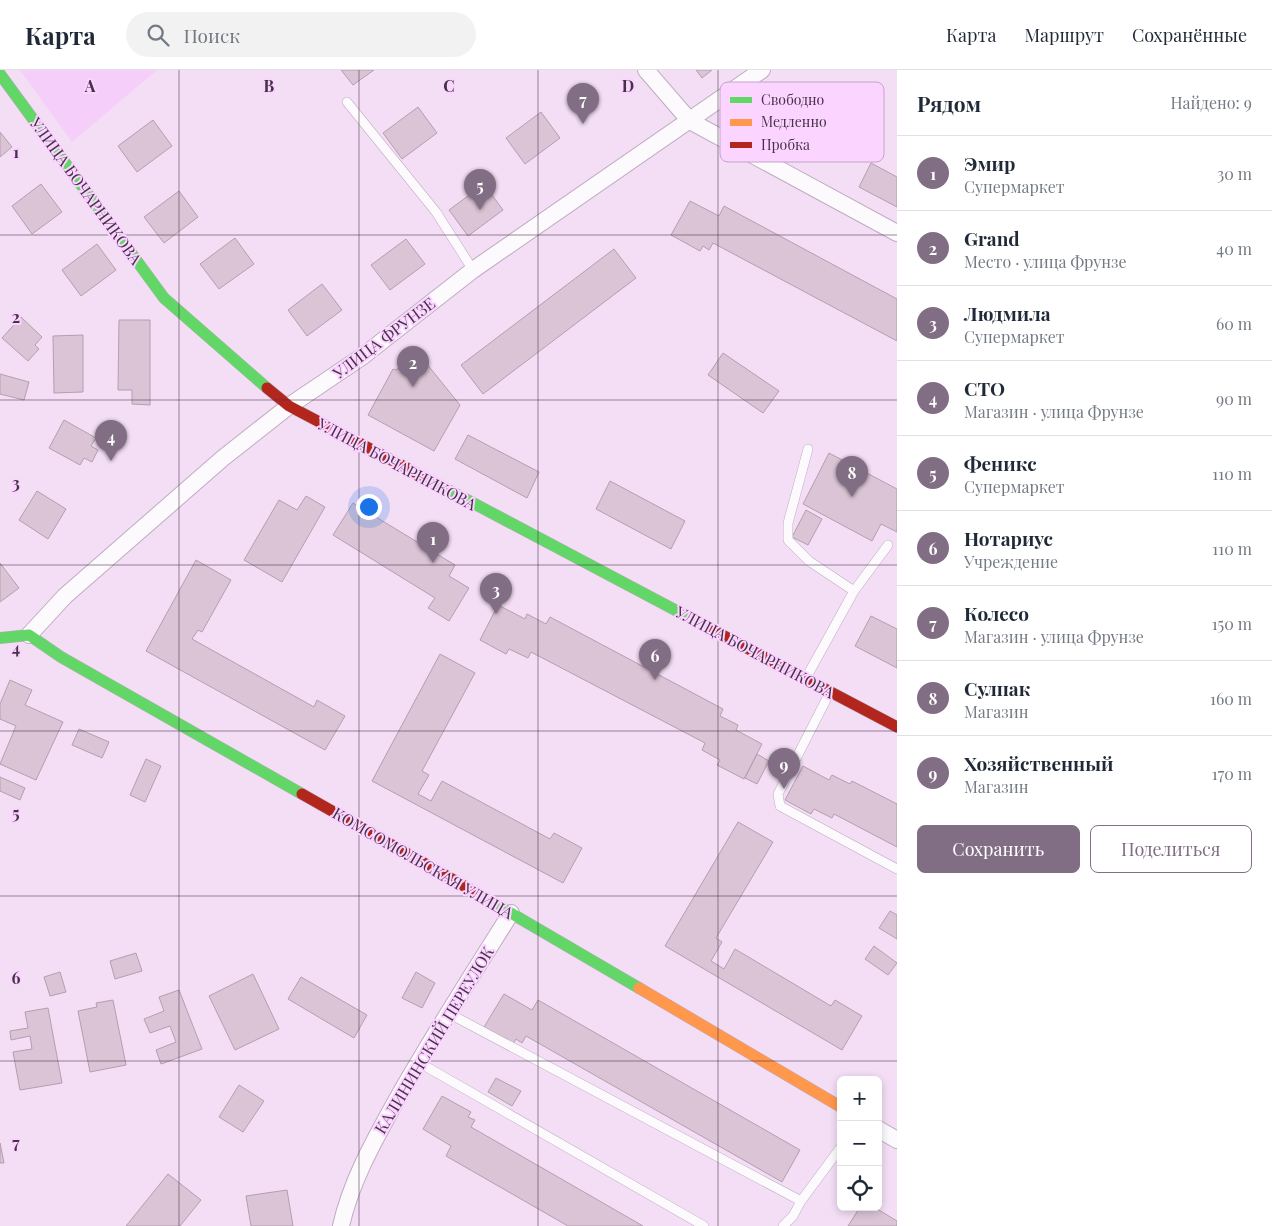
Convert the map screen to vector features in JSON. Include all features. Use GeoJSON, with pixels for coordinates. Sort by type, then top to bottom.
{"type":"FeatureCollection","features":[{"type":"Feature","properties":{"kind":"street"},"geometry":{"type":"LineString","coordinates":[[646,70],[690,121],[720,137]]}},
{"type":"Feature","properties":{"kind":"street","name":"УЛИЦА ФРУНЗЕ"},"geometry":{"type":"LineString","coordinates":[[745,82],[762,70]]}},
{"type":"Feature","properties":{"kind":"street","name":"УЛИЦА БОЧАРНИКОВА"},"geometry":{"type":"LineString","coordinates":[[0,74],[164,298],[237,364],[289,406],[897,727]]}},
{"type":"Feature","properties":{"kind":"street","name":"УЛИЦА ФРУНЗЕ"},"geometry":{"type":"LineString","coordinates":[[29,635],[72,590],[223,458],[289,406],[363,356],[473,270],[720,100]]}},
{"type":"Feature","properties":{"kind":"street"},"geometry":{"type":"LineString","coordinates":[[766,162],[897,233]]}},
{"type":"Feature","properties":{"kind":"street"},"geometry":{"type":"LineString","coordinates":[[0,638],[29,635]]}},
{"type":"Feature","properties":{"kind":"street","name":"КОМСОМОЛЬСКАЯ УЛИЦА"},"geometry":{"type":"LineString","coordinates":[[29,635],[70,662],[511,913],[837,1105]]}},
{"type":"Feature","properties":{"kind":"street","name":"КАЛИНИНСКИЙ ПЕРЕУЛОК"},"geometry":{"type":"LineString","coordinates":[[341,1226],[360,1170],[418,1062],[511,913]]}},
{"type":"Feature","properties":{"kind":"street"},"geometry":{"type":"LineString","coordinates":[[882,1131],[897,1140]]}},
{"type":"Feature","properties":{"kind":"lane"},"geometry":{"type":"LineString","coordinates":[[347,102],[436,212],[473,270]]}},
{"type":"Feature","properties":{"kind":"lane"},"geometry":{"type":"LineString","coordinates":[[808,449],[788,523],[788,540],[810,561],[854,591]]}},
{"type":"Feature","properties":{"kind":"lane"},"geometry":{"type":"LineString","coordinates":[[806,678],[854,591],[888,545]]}},
{"type":"Feature","properties":{"kind":"lane"},"geometry":{"type":"LineString","coordinates":[[830,692],[778,794],[780,806],[897,869]]}},
{"type":"Feature","properties":{"kind":"lane"},"geometry":{"type":"LineString","coordinates":[[448,1013],[801,1201]]}},
{"type":"Feature","properties":{"kind":"lane"},"geometry":{"type":"LineString","coordinates":[[418,1062],[704,1226]]}},
{"type":"Feature","properties":{"kind":"lane"},"geometry":{"type":"LineString","coordinates":[[783,1226],[793,1216],[801,1201],[837,1152]]}},
{"type":"Feature","properties":{"kind":"shaded area"},"geometry":{"type":"Polygon","coordinates":[[[20,70],[157,70],[72,142],[20,70]]]}},
{"type":"Feature","properties":{"kind":"building"},"geometry":{"type":"Polygon","coordinates":[[[341,70],[374,70],[353,85],[341,70]]]}},
{"type":"Feature","properties":{"kind":"building"},"geometry":{"type":"Polygon","coordinates":[[[696,70],[712,70],[702,78],[696,70]]]}},
{"type":"Feature","properties":{"kind":"building"},"geometry":{"type":"Polygon","coordinates":[[[418,107],[437,133],[402,159],[383,133],[418,107]]]}},
{"type":"Feature","properties":{"kind":"building"},"geometry":{"type":"Polygon","coordinates":[[[541,112],[560,138],[525,164],[506,138],[541,112]]]}},
{"type":"Feature","properties":{"kind":"building"},"geometry":{"type":"Polygon","coordinates":[[[153,120],[172,146],[137,172],[118,146],[153,120]]]}},
{"type":"Feature","properties":{"kind":"building"},"geometry":{"type":"Polygon","coordinates":[[[0,132],[12,147],[0,157],[0,132]]]}},
{"type":"Feature","properties":{"kind":"building"},"geometry":{"type":"Polygon","coordinates":[[[871,163],[897,177],[897,207],[859,187],[871,163]]]}},
{"type":"Feature","properties":{"kind":"building"},"geometry":{"type":"Polygon","coordinates":[[[41,184],[62,212],[32,234],[12,206],[41,184]]]}},
{"type":"Feature","properties":{"kind":"building"},"geometry":{"type":"Polygon","coordinates":[[[484,184],[503,210],[468,236],[449,210],[484,184]]]}},
{"type":"Feature","properties":{"kind":"building"},"geometry":{"type":"Polygon","coordinates":[[[179,191],[198,217],[164,243],[144,217],[179,191]]]}},
{"type":"Feature","properties":{"kind":"building"},"geometry":{"type":"Polygon","coordinates":[[[690,201],[719,216],[724,206],[897,299],[897,341],[713,243],[709,250],[703,246],[700,251],[671,235],[690,201]]]}},
{"type":"Feature","properties":{"kind":"building"},"geometry":{"type":"Polygon","coordinates":[[[235,238],[254,264],[219,289],[200,264],[235,238]]]}},
{"type":"Feature","properties":{"kind":"building"},"geometry":{"type":"Polygon","coordinates":[[[406,239],[425,264],[390,290],[371,265],[406,239]]]}},
{"type":"Feature","properties":{"kind":"building"},"geometry":{"type":"Polygon","coordinates":[[[97,244],[116,270],[81,296],[62,270],[97,244]]]}},
{"type":"Feature","properties":{"kind":"building"},"geometry":{"type":"Polygon","coordinates":[[[614,249],[636,278],[483,394],[461,365],[614,249]]]}},
{"type":"Feature","properties":{"kind":"building"},"geometry":{"type":"Polygon","coordinates":[[[322,284],[342,310],[307,336],[288,310],[322,284]]]}},
{"type":"Feature","properties":{"kind":"building"},"geometry":{"type":"Polygon","coordinates":[[[21,317],[42,337],[35,345],[39,349],[28,361],[2,338],[21,317]]]}},
{"type":"Feature","properties":{"kind":"building"},"geometry":{"type":"Polygon","coordinates":[[[119,320],[150,320],[150,405],[132,404],[132,390],[118,390],[119,320]]]}},
{"type":"Feature","properties":{"kind":"building"},"geometry":{"type":"Polygon","coordinates":[[[83,335],[83,392],[54,393],[53,336],[83,335]]]}},
{"type":"Feature","properties":{"kind":"building"},"geometry":{"type":"Polygon","coordinates":[[[418,353],[460,405],[434,451],[368,415],[393,369],[396,370],[418,353]]]}},
{"type":"Feature","properties":{"kind":"building"},"geometry":{"type":"Polygon","coordinates":[[[723,353],[779,391],[763,413],[708,375],[723,353]]]}},
{"type":"Feature","properties":{"kind":"building"},"geometry":{"type":"Polygon","coordinates":[[[0,374],[29,382],[24,400],[0,394],[0,374]]]}},
{"type":"Feature","properties":{"kind":"building"},"geometry":{"type":"Polygon","coordinates":[[[64,420],[96,438],[91,446],[98,450],[92,462],[84,458],[80,465],[49,448],[64,420]]]}},
{"type":"Feature","properties":{"kind":"building"},"geometry":{"type":"Polygon","coordinates":[[[468,435],[539,472],[527,498],[455,459],[468,435]]]}},
{"type":"Feature","properties":{"kind":"building"},"geometry":{"type":"Polygon","coordinates":[[[829,453],[897,489],[897,532],[881,524],[872,541],[803,504],[829,453]]]}},
{"type":"Feature","properties":{"kind":"building"},"geometry":{"type":"Polygon","coordinates":[[[610,481],[685,521],[671,549],[596,509],[610,481]]]}},
{"type":"Feature","properties":{"kind":"building"},"geometry":{"type":"Polygon","coordinates":[[[37,491],[66,509],[48,539],[19,520],[37,491]]]}},
{"type":"Feature","properties":{"kind":"building"},"geometry":{"type":"Polygon","coordinates":[[[306,496],[325,507],[282,582],[244,560],[279,500],[297,510],[306,496]]]}},
{"type":"Feature","properties":{"kind":"building"},"geometry":{"type":"Polygon","coordinates":[[[353,503],[455,565],[449,576],[469,588],[449,621],[428,608],[435,598],[333,535],[353,503]]]}},
{"type":"Feature","properties":{"kind":"building"},"geometry":{"type":"Polygon","coordinates":[[[806,510],[822,519],[808,545],[792,537],[806,510]]]}},
{"type":"Feature","properties":{"kind":"building"},"geometry":{"type":"Polygon","coordinates":[[[196,560],[231,580],[202,632],[198,630],[192,639],[314,707],[317,700],[345,716],[325,750],[146,651],[196,560]]]}},
{"type":"Feature","properties":{"kind":"building"},"geometry":{"type":"Polygon","coordinates":[[[0,563],[19,588],[0,602],[0,563]]]}},
{"type":"Feature","properties":{"kind":"building"},"geometry":{"type":"Polygon","coordinates":[[[498,605],[525,619],[527,614],[546,624],[550,617],[723,709],[720,716],[738,725],[736,730],[762,744],[744,779],[717,765],[720,760],[702,750],[705,743],[531,652],[528,658],[509,649],[506,654],[480,640],[498,605]]]}},
{"type":"Feature","properties":{"kind":"building"},"geometry":{"type":"Polygon","coordinates":[[[871,616],[897,629],[897,668],[855,646],[871,616]]]}},
{"type":"Feature","properties":{"kind":"building"},"geometry":{"type":"Polygon","coordinates":[[[440,654],[475,673],[422,771],[429,775],[418,794],[431,801],[442,781],[550,839],[554,833],[582,848],[563,883],[372,781],[440,654]]]}},
{"type":"Feature","properties":{"kind":"building"},"geometry":{"type":"Polygon","coordinates":[[[10,680],[32,690],[25,705],[63,722],[36,780],[0,764],[16,726],[0,719],[0,704],[10,680]]]}},
{"type":"Feature","properties":{"kind":"building"},"geometry":{"type":"Polygon","coordinates":[[[79,729],[109,742],[102,758],[72,745],[79,729]]]}},
{"type":"Feature","properties":{"kind":"building"},"geometry":{"type":"Polygon","coordinates":[[[757,754],[769,761],[757,784],[745,778],[757,754]]]}},
{"type":"Feature","properties":{"kind":"building"},"geometry":{"type":"Polygon","coordinates":[[[146,759],[161,766],[145,802],[130,795],[146,759]]]}},
{"type":"Feature","properties":{"kind":"building"},"geometry":{"type":"Polygon","coordinates":[[[803,766],[829,780],[832,775],[850,784],[852,781],[897,804],[897,847],[834,814],[832,818],[814,809],[811,814],[785,800],[803,766]]]}},
{"type":"Feature","properties":{"kind":"building"},"geometry":{"type":"Polygon","coordinates":[[[0,777],[25,788],[20,800],[0,791],[0,777]]]}},
{"type":"Feature","properties":{"kind":"building"},"geometry":{"type":"Polygon","coordinates":[[[738,822],[773,842],[716,938],[722,942],[711,961],[724,969],[735,949],[831,1006],[835,1000],[862,1016],[842,1050],[665,946],[738,822]]]}},
{"type":"Feature","properties":{"kind":"building"},"geometry":{"type":"Polygon","coordinates":[[[890,911],[897,915],[897,939],[879,928],[890,911]]]}},
{"type":"Feature","properties":{"kind":"building"},"geometry":{"type":"Polygon","coordinates":[[[874,946],[897,963],[888,975],[865,959],[874,946]]]}},
{"type":"Feature","properties":{"kind":"building"},"geometry":{"type":"Polygon","coordinates":[[[136,953],[142,971],[115,979],[110,961],[136,953]]]}},
{"type":"Feature","properties":{"kind":"building"},"geometry":{"type":"Polygon","coordinates":[[[60,972],[66,992],[50,996],[44,977],[60,972]]]}},
{"type":"Feature","properties":{"kind":"building"},"geometry":{"type":"Polygon","coordinates":[[[416,972],[435,983],[422,1008],[402,998],[416,972]]]}},
{"type":"Feature","properties":{"kind":"building"},"geometry":{"type":"Polygon","coordinates":[[[253,974],[279,1029],[235,1050],[209,996],[253,974]]]}},
{"type":"Feature","properties":{"kind":"building"},"geometry":{"type":"Polygon","coordinates":[[[301,977],[367,1015],[354,1038],[288,999],[301,977]]]}},
{"type":"Feature","properties":{"kind":"building"},"geometry":{"type":"Polygon","coordinates":[[[179,990],[202,1049],[161,1064],[156,1050],[176,1042],[170,1026],[150,1033],[144,1019],[164,1011],[159,997],[179,990]]]}},
{"type":"Feature","properties":{"kind":"building"},"geometry":{"type":"Polygon","coordinates":[[[504,994],[532,1010],[538,1000],[800,1150],[782,1182],[526,1036],[522,1043],[516,1039],[513,1044],[484,1027],[504,994]]]}},
{"type":"Feature","properties":{"kind":"building"},"geometry":{"type":"Polygon","coordinates":[[[113,1000],[126,1065],[90,1072],[78,1011],[97,1007],[96,1003],[113,1000]]]}},
{"type":"Feature","properties":{"kind":"building"},"geometry":{"type":"Polygon","coordinates":[[[48,1008],[62,1083],[20,1090],[13,1052],[32,1049],[30,1036],[11,1040],[10,1031],[28,1028],[25,1012],[48,1008]]]}},
{"type":"Feature","properties":{"kind":"building"},"geometry":{"type":"Polygon","coordinates":[[[496,1078],[521,1091],[512,1106],[488,1092],[496,1078]]]}},
{"type":"Feature","properties":{"kind":"building"},"geometry":{"type":"Polygon","coordinates":[[[239,1085],[264,1101],[243,1132],[219,1117],[239,1085]]]}},
{"type":"Feature","properties":{"kind":"building"},"geometry":{"type":"Polygon","coordinates":[[[442,1096],[471,1112],[468,1117],[475,1120],[471,1127],[643,1226],[568,1226],[446,1156],[451,1146],[423,1129],[442,1096]]]}},
{"type":"Feature","properties":{"kind":"building"},"geometry":{"type":"Polygon","coordinates":[[[0,1143],[4,1163],[0,1163],[0,1143]]]}},
{"type":"Feature","properties":{"kind":"building"},"geometry":{"type":"Polygon","coordinates":[[[168,1174],[201,1200],[180,1226],[126,1226],[168,1174]]]}},
{"type":"Feature","properties":{"kind":"building"},"geometry":{"type":"Polygon","coordinates":[[[287,1190],[293,1226],[251,1226],[246,1196],[287,1190]]]}},
{"type":"Feature","properties":{"kind":"building"},"geometry":{"type":"Polygon","coordinates":[[[857,1211],[881,1211],[897,1221],[897,1226],[848,1226],[857,1211]]]}},
{"type":"Feature","properties":{"kind":"traffic: fast"},"geometry":{"type":"LineString","coordinates":[[0,74],[164,298],[267,388]]}},
{"type":"Feature","properties":{"kind":"traffic: fast"},"geometry":{"type":"LineString","coordinates":[[439,485],[711,629]]}},
{"type":"Feature","properties":{"kind":"traffic: fast"},"geometry":{"type":"LineString","coordinates":[[0,638],[29,635],[61,657],[302,794]]}},
{"type":"Feature","properties":{"kind":"traffic: fast"},"geometry":{"type":"LineString","coordinates":[[473,891],[639,988]]}},
{"type":"Feature","properties":{"kind":"traffic: slow"},"geometry":{"type":"LineString","coordinates":[[639,988],[837,1105]]}},
{"type":"Feature","properties":{"kind":"traffic: jam"},"geometry":{"type":"LineString","coordinates":[[267,388],[289,406],[439,485]]}},
{"type":"Feature","properties":{"kind":"traffic: jam"},"geometry":{"type":"LineString","coordinates":[[711,629],[897,727]]}},
{"type":"Feature","properties":{"kind":"traffic: jam"},"geometry":{"type":"LineString","coordinates":[[302,794],[473,891]]}},
{"type":"Feature","properties":{"kind":"place","name":"Колесо"},"geometry":{"type":"Point","coordinates":[583,124]}},
{"type":"Feature","properties":{"kind":"place","name":"Феникс"},"geometry":{"type":"Point","coordinates":[480,210]}},
{"type":"Feature","properties":{"kind":"place","name":"Grand"},"geometry":{"type":"Point","coordinates":[413,387]}},
{"type":"Feature","properties":{"kind":"place","name":"СТО"},"geometry":{"type":"Point","coordinates":[111,461]}},
{"type":"Feature","properties":{"kind":"place","name":"Сулпак"},"geometry":{"type":"Point","coordinates":[852,497]}},
{"type":"Feature","properties":{"kind":"place","name":"Эмир"},"geometry":{"type":"Point","coordinates":[433,563]}},
{"type":"Feature","properties":{"kind":"place","name":"Людмила"},"geometry":{"type":"Point","coordinates":[496,614]}},
{"type":"Feature","properties":{"kind":"place","name":"Нотариус"},"geometry":{"type":"Point","coordinates":[655,680]}},
{"type":"Feature","properties":{"kind":"place","name":"Хозяйственный"},"geometry":{"type":"Point","coordinates":[784,789]}}]}
